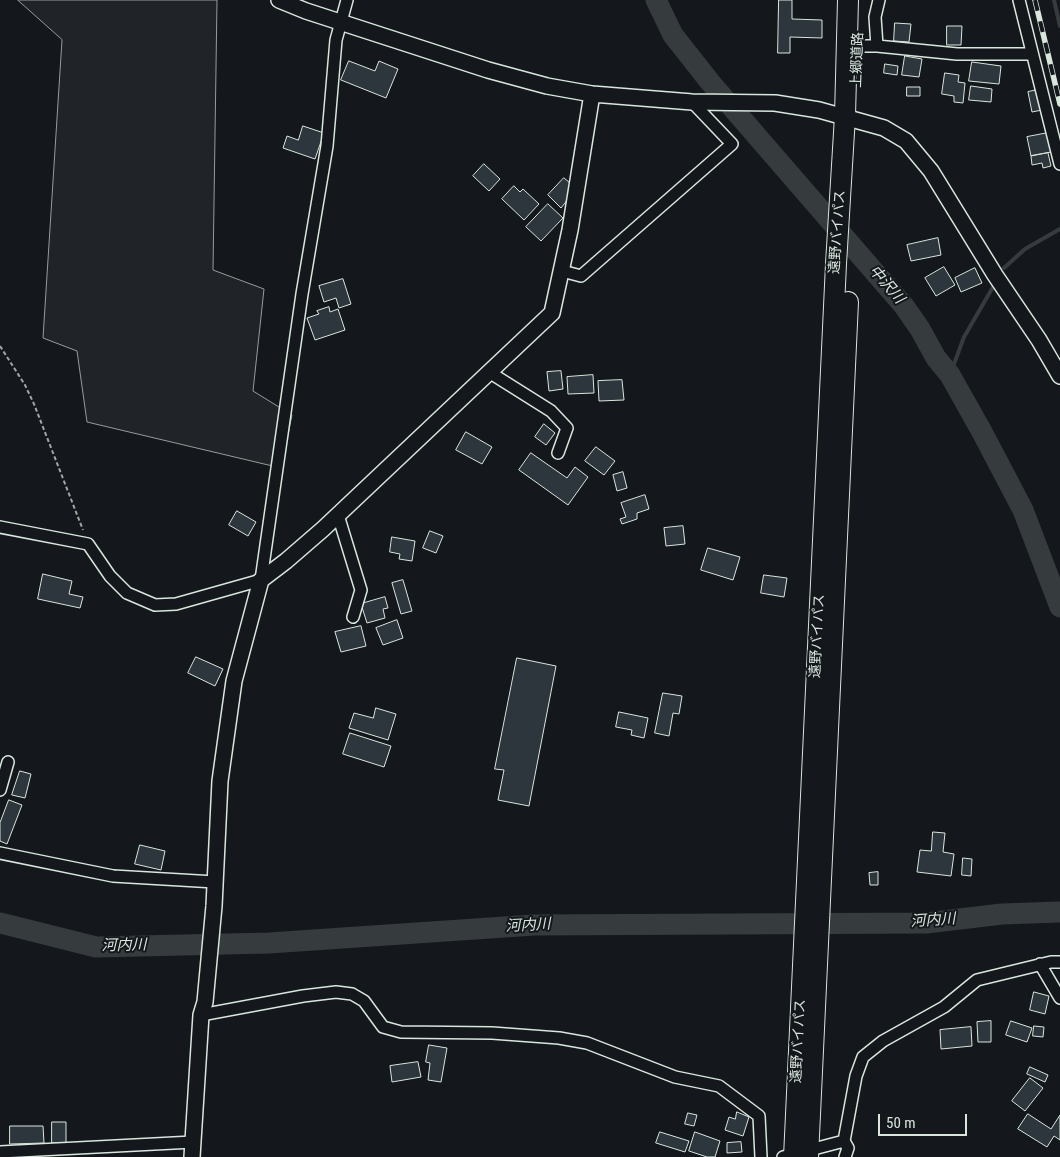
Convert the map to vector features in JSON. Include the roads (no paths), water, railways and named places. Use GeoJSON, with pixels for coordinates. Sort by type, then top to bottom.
{"type":"FeatureCollection","features":[{"type":"Feature","properties":{"kind":"highway","name":"上郷道路"},"geometry":{"type":"LineString","coordinates":[[848,0],[851,118]]}},
{"type":"Feature","properties":{"kind":"highway","name":"上郷道路"},"geometry":{"type":"LineString","coordinates":[[851,118],[868,46],[860,0]]}},
{"type":"Feature","properties":{"kind":"highway","name":"遠野バイパス"},"geometry":{"type":"LineString","coordinates":[[819,778],[849,280],[847,206],[851,118]]}},
{"type":"Feature","properties":{"kind":"highway","name":"遠野バイパス"},"geometry":{"type":"LineString","coordinates":[[798,1155],[810,982],[819,778],[836,264],[847,206]]}},
{"type":"Feature","properties":{"kind":"street"},"geometry":{"type":"LineString","coordinates":[[279,0],[488,70],[547,86],[592,94],[692,102],[775,103],[819,110],[896,133],[906,140],[931,171],[1060,376]]}},
{"type":"Feature","properties":{"kind":"street"},"geometry":{"type":"LineString","coordinates":[[0,1152],[192,1150],[203,1009],[214,906],[220,781],[234,680],[261,580],[302,294],[327,146],[336,40],[347,0]]}},
{"type":"Feature","properties":{"kind":"street"},"geometry":{"type":"LineString","coordinates":[[879,0],[868,46],[957,54],[1031,54]]}},
{"type":"Feature","properties":{"kind":"street"},"geometry":{"type":"LineString","coordinates":[[1019,0],[1060,164]]}},
{"type":"Feature","properties":{"kind":"street"},"geometry":{"type":"LineString","coordinates":[[0,527],[88,544],[110,576],[127,593],[155,605],[176,604],[261,580],[286,561],[338,515],[552,313],[570,230],[592,94]]}},
{"type":"Feature","properties":{"kind":"street"},"geometry":{"type":"LineString","coordinates":[[562,271],[581,276],[732,144],[692,102]]}},
{"type":"Feature","properties":{"kind":"street"},"geometry":{"type":"LineString","coordinates":[[489,372],[551,410],[566,428],[558,453]]}},
{"type":"Feature","properties":{"kind":"street"},"geometry":{"type":"LineString","coordinates":[[338,515],[361,590],[353,617]]}},
{"type":"Feature","properties":{"kind":"street"},"geometry":{"type":"LineString","coordinates":[[0,790],[8,762]]}},
{"type":"Feature","properties":{"kind":"street"},"geometry":{"type":"LineString","coordinates":[[0,853],[113,876],[215,882]]}},
{"type":"Feature","properties":{"kind":"street"},"geometry":{"type":"LineString","coordinates":[[844,1157],[848,1148],[844,1140],[856,1076],[863,1057],[883,1041],[944,1007],[977,980],[1040,964],[1060,962]]}},
{"type":"Feature","properties":{"kind":"street"},"geometry":{"type":"LineString","coordinates":[[1040,964],[1060,998]]}},
{"type":"Feature","properties":{"kind":"street"},"geometry":{"type":"LineString","coordinates":[[203,1009],[336,992],[352,994],[364,1001],[383,1027],[400,1032],[492,1033],[559,1038],[587,1043],[675,1077],[719,1086],[759,1116],[761,1157]]}},
{"type":"Feature","properties":{"kind":"street"},"geometry":{"type":"LineString","coordinates":[[798,1155],[844,1140]]}},
{"type":"Feature","properties":{"kind":"waterway","name":"中沢川"},"geometry":{"type":"LineString","coordinates":[[656,0],[673,35],[710,82],[904,306],[920,329],[936,358],[950,375],[1023,510],[1060,607]]}},
{"type":"Feature","properties":{"kind":"waterway"},"geometry":{"type":"LineString","coordinates":[[1054,0],[1060,26]]}},
{"type":"Feature","properties":{"kind":"waterway"},"geometry":{"type":"LineString","coordinates":[[1004,268],[1025,249],[1060,229]]}},
{"type":"Feature","properties":{"kind":"waterway"},"geometry":{"type":"LineString","coordinates":[[950,375],[964,337],[993,287]]}},
{"type":"Feature","properties":{"kind":"waterway","name":"河内川"},"geometry":{"type":"LineString","coordinates":[[0,923],[96,947],[269,943],[534,925],[926,923],[1002,914],[1060,912]]}},
{"type":"Feature","properties":{"kind":"railway"},"geometry":{"type":"LineString","coordinates":[[1035,0],[1060,104]]}}]}
